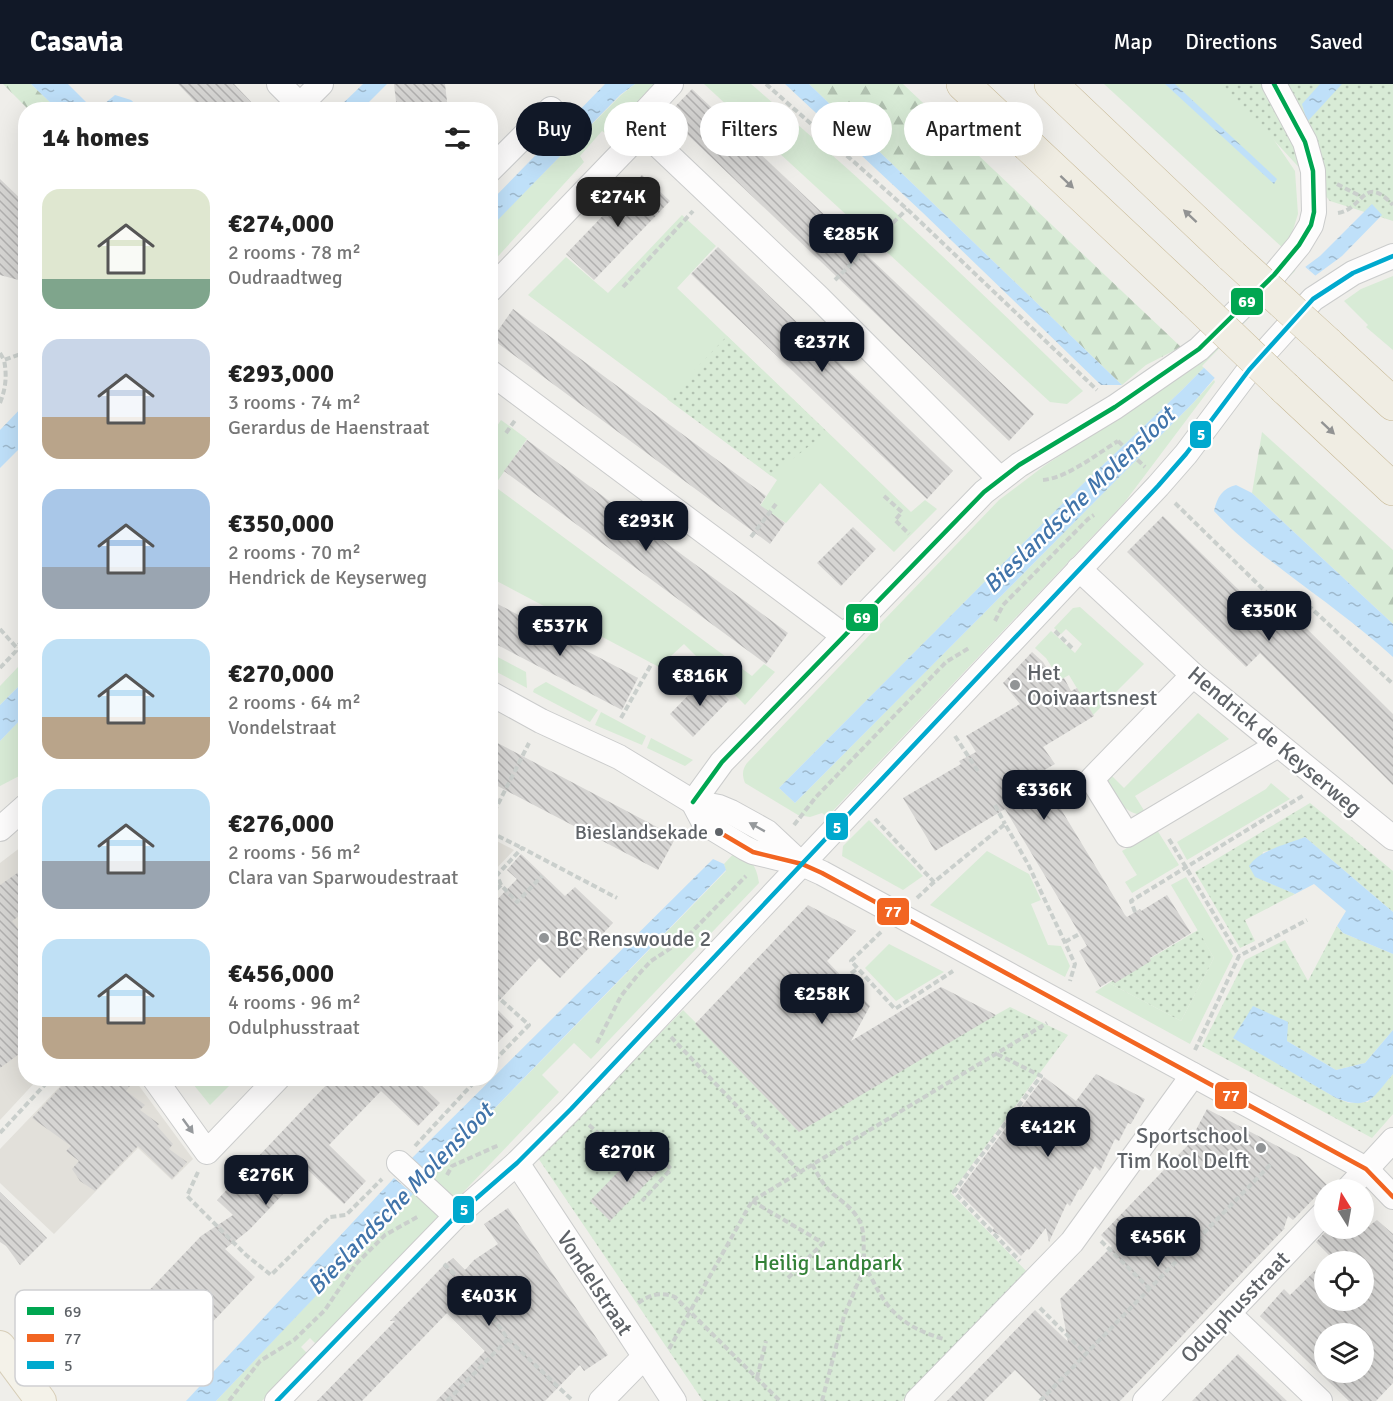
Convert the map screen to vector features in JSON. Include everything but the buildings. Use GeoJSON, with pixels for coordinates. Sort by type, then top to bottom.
{"type":"FeatureCollection","features":[{"type":"Feature","properties":{"kind":"highway"},"geometry":{"type":"LineString","coordinates":[[963,84],[1393,489]]}},
{"type":"Feature","properties":{"kind":"highway"},"geometry":{"type":"LineString","coordinates":[[1051,84],[1232,256],[1393,404]]}},
{"type":"Feature","properties":{"kind":"main road"},"geometry":{"type":"LineString","coordinates":[[0,1346],[15,1369]]}},
{"type":"Feature","properties":{"kind":"street"},"geometry":{"type":"LineString","coordinates":[[279,84],[297,102]]}},
{"type":"Feature","properties":{"kind":"street"},"geometry":{"type":"LineString","coordinates":[[303,102],[321,84]]}},
{"type":"Feature","properties":{"kind":"street"},"geometry":{"type":"LineString","coordinates":[[654,102],[671,84]]}},
{"type":"Feature","properties":{"kind":"street"},"geometry":{"type":"LineString","coordinates":[[693,802],[722,762],[984,492],[1019,465],[1115,407],[1199,350],[1274,275],[1299,245],[1311,225],[1314,212],[1313,171],[1305,142],[1274,84]]}},
{"type":"Feature","properties":{"kind":"street"},"geometry":{"type":"LineString","coordinates":[[498,162],[516,144]]}},
{"type":"Feature","properties":{"kind":"street"},"geometry":{"type":"LineString","coordinates":[[498,282],[619,156]]}},
{"type":"Feature","properties":{"kind":"street"},"geometry":{"type":"LineString","coordinates":[[670,156],[818,297],[1000,479]]}},
{"type":"Feature","properties":{"kind":"street"},"geometry":{"type":"LineString","coordinates":[[277,1401],[456,1216],[517,1163],[655,1021],[1079,569],[1150,480],[1186,454],[1249,370],[1313,299],[1353,273],[1393,256]]}},
{"type":"Feature","properties":{"kind":"street"},"geometry":{"type":"LineString","coordinates":[[498,378],[844,636]]}},
{"type":"Feature","properties":{"kind":"street","name":"Hendrick de Keyserweg"},"geometry":{"type":"LineString","coordinates":[[1079,569],[1193,675],[1393,838]]}},
{"type":"Feature","properties":{"kind":"street"},"geometry":{"type":"LineString","coordinates":[[1193,675],[1092,779],[1127,836],[1278,746]]}},
{"type":"Feature","properties":{"kind":"street"},"geometry":{"type":"LineString","coordinates":[[498,697],[540,721],[619,757],[693,802],[704,823],[745,848],[771,848],[802,864],[1366,1169],[1393,1197]]}},
{"type":"Feature","properties":{"kind":"street"},"geometry":{"type":"LineString","coordinates":[[0,811],[18,803]]}},
{"type":"Feature","properties":{"kind":"street"},"geometry":{"type":"LineString","coordinates":[[0,829],[18,814]]}},
{"type":"Feature","properties":{"kind":"street"},"geometry":{"type":"LineString","coordinates":[[917,1401],[1072,1242],[1193,1075]]}},
{"type":"Feature","properties":{"kind":"street"},"geometry":{"type":"LineString","coordinates":[[160,1086],[207,1152],[270,1086]]}},
{"type":"Feature","properties":{"kind":"street"},"geometry":{"type":"LineString","coordinates":[[1357,1179],[1393,1140]]}},
{"type":"Feature","properties":{"kind":"street"},"geometry":{"type":"LineString","coordinates":[[399,1163],[456,1216]]}},
{"type":"Feature","properties":{"kind":"street","name":"Vondelstraat"},"geometry":{"type":"LineString","coordinates":[[517,1163],[674,1401]]}},
{"type":"Feature","properties":{"kind":"street","name":"Odulphusstraat"},"geometry":{"type":"LineString","coordinates":[[1144,1401],[1314,1224]]}},
{"type":"Feature","properties":{"kind":"street"},"geometry":{"type":"LineString","coordinates":[[1229,1314],[1320,1401]]}},
{"type":"Feature","properties":{"kind":"street"},"geometry":{"type":"LineString","coordinates":[[601,1401],[647,1361]]}},
{"type":"Feature","properties":{"kind":"path"},"geometry":{"type":"LineString","coordinates":[[766,84],[907,209],[1115,407]]}},
{"type":"Feature","properties":{"kind":"path"},"geometry":{"type":"LineString","coordinates":[[1314,212],[1333,214],[1345,212],[1366,194],[1372,192],[1383,195],[1393,205]]}},
{"type":"Feature","properties":{"kind":"path"},"geometry":{"type":"LineString","coordinates":[[623,287],[710,193]]}},
{"type":"Feature","properties":{"kind":"path"},"geometry":{"type":"LineString","coordinates":[[818,297],[907,209]]}},
{"type":"Feature","properties":{"kind":"path"},"geometry":{"type":"LineString","coordinates":[[0,353],[7,373],[0,403]]}},
{"type":"Feature","properties":{"kind":"path"},"geometry":{"type":"LineString","coordinates":[[4,360],[18,355]]}},
{"type":"Feature","properties":{"kind":"path"},"geometry":{"type":"LineString","coordinates":[[1118,441],[1141,464]]}},
{"type":"Feature","properties":{"kind":"path"},"geometry":{"type":"LineString","coordinates":[[1150,480],[1270,596],[1311,608],[1393,684]]}},
{"type":"Feature","properties":{"kind":"path"},"geometry":{"type":"LineString","coordinates":[[884,496],[902,512],[895,520],[927,551]]}},
{"type":"Feature","properties":{"kind":"path"},"geometry":{"type":"LineString","coordinates":[[750,538],[776,504]]}},
{"type":"Feature","properties":{"kind":"path"},"geometry":{"type":"LineString","coordinates":[[994,622],[1003,605],[1088,519],[1097,513]]}},
{"type":"Feature","properties":{"kind":"path"},"geometry":{"type":"LineString","coordinates":[[0,629],[16,647],[16,651],[0,668]]}},
{"type":"Feature","properties":{"kind":"path"},"geometry":{"type":"LineString","coordinates":[[596,1044],[621,996],[651,961],[685,939],[802,817],[816,797],[946,662],[976,642]]}},
{"type":"Feature","properties":{"kind":"path"},"geometry":{"type":"LineString","coordinates":[[621,718],[652,663]]}},
{"type":"Feature","properties":{"kind":"path"},"geometry":{"type":"LineString","coordinates":[[942,715],[978,771]]}},
{"type":"Feature","properties":{"kind":"path"},"geometry":{"type":"LineString","coordinates":[[498,803],[540,721]]}},
{"type":"Feature","properties":{"kind":"path"},"geometry":{"type":"LineString","coordinates":[[1135,912],[1131,902],[1324,783]]}},
{"type":"Feature","properties":{"kind":"path"},"geometry":{"type":"LineString","coordinates":[[859,802],[934,882]]}},
{"type":"Feature","properties":{"kind":"path"},"geometry":{"type":"LineString","coordinates":[[647,1361],[671,1347],[752,1201],[1048,1022],[1062,1004],[1075,964],[1028,864],[995,805]]}},
{"type":"Feature","properties":{"kind":"path"},"geometry":{"type":"LineString","coordinates":[[1157,818],[1239,956]]}},
{"type":"Feature","properties":{"kind":"path"},"geometry":{"type":"LineString","coordinates":[[975,957],[895,1009],[851,961],[934,882],[1005,824]]}},
{"type":"Feature","properties":{"kind":"path"},"geometry":{"type":"LineString","coordinates":[[498,836],[616,898]]}},
{"type":"Feature","properties":{"kind":"path"},"geometry":{"type":"LineString","coordinates":[[498,873],[522,848]]}},
{"type":"Feature","properties":{"kind":"path"},"geometry":{"type":"LineString","coordinates":[[498,877],[501,885],[517,902],[542,876]]}},
{"type":"Feature","properties":{"kind":"path"},"geometry":{"type":"LineString","coordinates":[[498,888],[501,885]]}},
{"type":"Feature","properties":{"kind":"path"},"geometry":{"type":"LineString","coordinates":[[1193,1075],[1196,1047],[1239,956],[1306,920]]}},
{"type":"Feature","properties":{"kind":"path"},"geometry":{"type":"LineString","coordinates":[[1065,942],[1081,933]]}},
{"type":"Feature","properties":{"kind":"path"},"geometry":{"type":"LineString","coordinates":[[844,979],[858,968]]}},
{"type":"Feature","properties":{"kind":"path"},"geometry":{"type":"LineString","coordinates":[[498,997],[529,1025],[498,1057]]}},
{"type":"Feature","properties":{"kind":"path"},"geometry":{"type":"LineString","coordinates":[[655,1021],[799,1171]]}},
{"type":"Feature","properties":{"kind":"path"},"geometry":{"type":"LineString","coordinates":[[996,1054],[1041,1076],[954,1192],[1086,1354]]}},
{"type":"Feature","properties":{"kind":"path"},"geometry":{"type":"LineString","coordinates":[[0,1133],[44,1086]]}},
{"type":"Feature","properties":{"kind":"path"},"geometry":{"type":"LineString","coordinates":[[207,1152],[188,1196],[246,1255],[271,1275],[330,1217],[346,1215],[399,1163],[471,1086]]}},
{"type":"Feature","properties":{"kind":"path"},"geometry":{"type":"LineString","coordinates":[[571,1109],[627,1159],[643,1142],[671,1169],[642,1201]]}},
{"type":"Feature","properties":{"kind":"path"},"geometry":{"type":"LineString","coordinates":[[229,1401],[260,1361],[294,1340],[325,1310],[356,1264],[385,1235],[421,1215],[431,1193],[452,1166],[502,1144]]}},
{"type":"Feature","properties":{"kind":"path"},"geometry":{"type":"LineString","coordinates":[[1040,1401],[1272,1163]]}},
{"type":"Feature","properties":{"kind":"path"},"geometry":{"type":"LineString","coordinates":[[812,1164],[822,1183],[848,1206],[861,1222],[864,1234],[865,1265],[844,1316],[822,1401]]}},
{"type":"Feature","properties":{"kind":"path"},"geometry":{"type":"LineString","coordinates":[[752,1201],[823,1243],[788,1278]]}},
{"type":"Feature","properties":{"kind":"path"},"geometry":{"type":"LineString","coordinates":[[1085,1225],[1150,1288]]}},
{"type":"Feature","properties":{"kind":"path"},"geometry":{"type":"LineString","coordinates":[[426,1247],[478,1296],[508,1339],[573,1401]]}},
{"type":"Feature","properties":{"kind":"path"},"geometry":{"type":"LineString","coordinates":[[865,1265],[880,1295],[893,1313],[906,1323],[928,1334],[970,1346]]}},
{"type":"Feature","properties":{"kind":"path"},"geometry":{"type":"LineString","coordinates":[[617,1316],[648,1296],[667,1293],[675,1297],[780,1401]]}},
{"type":"Feature","properties":{"kind":"path"},"geometry":{"type":"LineString","coordinates":[[447,1401],[508,1339]]}},
{"type":"Feature","properties":{"kind":"path"},"geometry":{"type":"LineString","coordinates":[[757,1378],[766,1341]]}},
{"type":"Feature","properties":{"kind":"shaded area"},"geometry":{"type":"Polygon","coordinates":[[[498,842],[514,850],[498,867],[498,842]]]}},
{"type":"Feature","properties":{"kind":"shaded area"},"geometry":{"type":"Polygon","coordinates":[[[18,849],[18,1086],[32,1086],[0,1120],[0,863],[18,849]]]}},
{"type":"Feature","properties":{"kind":"shaded area"},"geometry":{"type":"Polygon","coordinates":[[[60,1086],[139,1086],[193,1159],[172,1180],[138,1148],[54,1234],[0,1183],[0,1149],[60,1086]]]}},
{"type":"Feature","properties":{"kind":"green space"},"geometry":{"type":"Polygon","coordinates":[[[3,84],[31,84],[50,102],[21,102],[3,84]]]}},
{"type":"Feature","properties":{"kind":"green space"},"geometry":{"type":"Polygon","coordinates":[[[635,84],[657,84],[640,102],[614,102],[635,84]]]}},
{"type":"Feature","properties":{"kind":"green space"},"geometry":{"type":"Polygon","coordinates":[[[704,84],[751,84],[771,102],[724,102],[704,84]]]}},
{"type":"Feature","properties":{"kind":"green space"},"geometry":{"type":"Polygon","coordinates":[[[809,84],[903,84],[922,102],[904,102],[904,156],[979,156],[1181,347],[1146,365],[1122,385],[884,156],[892,156],[892,102],[828,102],[809,84]]]}},
{"type":"Feature","properties":{"kind":"green space"},"geometry":{"type":"Polygon","coordinates":[[[1104,84],[1229,84],[1249,103],[1295,171],[1298,214],[1288,246],[1284,249],[1104,84]]]}},
{"type":"Feature","properties":{"kind":"green space"},"geometry":{"type":"Polygon","coordinates":[[[1222,84],[1393,84],[1393,221],[1330,201],[1222,84]]]}},
{"type":"Feature","properties":{"kind":"green space"},"geometry":{"type":"Polygon","coordinates":[[[604,112],[604,132],[602,131],[592,142],[592,124],[604,112]]]}},
{"type":"Feature","properties":{"kind":"green space"},"geometry":{"type":"Polygon","coordinates":[[[799,126],[811,137],[811,156],[833,156],[920,235],[1083,391],[1067,404],[1050,402],[782,156],[799,156],[799,126]]]}},
{"type":"Feature","properties":{"kind":"green space"},"geometry":{"type":"Polygon","coordinates":[[[560,156],[580,156],[584,162],[498,256],[498,219],[560,156]]]}},
{"type":"Feature","properties":{"kind":"green space"},"geometry":{"type":"Polygon","coordinates":[[[682,215],[716,246],[677,288],[911,512],[925,500],[937,509],[894,552],[820,483],[786,523],[760,506],[777,480],[528,295],[566,257],[608,293],[682,215]]]}},
{"type":"Feature","properties":{"kind":"green space"},"geometry":{"type":"Polygon","coordinates":[[[1294,269],[1297,273],[1182,390],[1068,498],[779,788],[795,803],[1214,380],[1215,382],[1124,503],[827,817],[822,813],[810,817],[798,815],[745,783],[743,773],[747,763],[999,500],[1044,466],[1197,366],[1294,269]]]}},
{"type":"Feature","properties":{"kind":"green space"},"geometry":{"type":"Polygon","coordinates":[[[1393,276],[1393,350],[1366,327],[1368,325],[1344,301],[1361,289],[1393,276]]]}},
{"type":"Feature","properties":{"kind":"green space"},"geometry":{"type":"Polygon","coordinates":[[[727,336],[827,432],[771,476],[667,399],[727,336]]]}},
{"type":"Feature","properties":{"kind":"green space"},"geometry":{"type":"Polygon","coordinates":[[[501,420],[527,439],[498,480],[498,424],[501,420]]]}},
{"type":"Feature","properties":{"kind":"green space"},"geometry":{"type":"Polygon","coordinates":[[[1262,432],[1393,550],[1393,624],[1252,493],[1262,432]]]}},
{"type":"Feature","properties":{"kind":"green space"},"geometry":{"type":"Polygon","coordinates":[[[498,489],[752,676],[764,664],[775,672],[745,705],[684,644],[659,667],[498,582],[498,489]]]}},
{"type":"Feature","properties":{"kind":"green space"},"geometry":{"type":"Polygon","coordinates":[[[1080,607],[1144,664],[1093,715],[1069,675],[1060,680],[1046,658],[1035,648],[1051,631],[1075,653],[1082,644],[1066,629],[1061,634],[1054,628],[1073,608],[1080,607]]]}},
{"type":"Feature","properties":{"kind":"green space"},"geometry":{"type":"Polygon","coordinates":[[[498,657],[526,672],[527,688],[498,673],[498,657]]]}},
{"type":"Feature","properties":{"kind":"green space"},"geometry":{"type":"Polygon","coordinates":[[[18,667],[18,687],[0,705],[0,686],[18,667]]]}},
{"type":"Feature","properties":{"kind":"green space"},"geometry":{"type":"Polygon","coordinates":[[[546,682],[598,710],[590,722],[533,692],[546,682]]]}},
{"type":"Feature","properties":{"kind":"green space"},"geometry":{"type":"Polygon","coordinates":[[[601,712],[646,736],[642,745],[595,725],[601,712]]]}},
{"type":"Feature","properties":{"kind":"green space"},"geometry":{"type":"Polygon","coordinates":[[[1198,713],[1229,739],[1135,796],[1145,812],[1143,815],[1124,807],[1111,790],[1107,777],[1111,775],[1124,788],[1198,713]]]}},
{"type":"Feature","properties":{"kind":"green space"},"geometry":{"type":"Polygon","coordinates":[[[18,722],[18,777],[0,786],[0,741],[18,722]]]}},
{"type":"Feature","properties":{"kind":"green space"},"geometry":{"type":"Polygon","coordinates":[[[651,738],[693,760],[685,766],[647,748],[651,738]]]}},
{"type":"Feature","properties":{"kind":"green space"},"geometry":{"type":"Polygon","coordinates":[[[1271,783],[1290,799],[1187,860],[1177,842],[1266,789],[1271,783]]]}},
{"type":"Feature","properties":{"kind":"green space"},"geometry":{"type":"Polygon","coordinates":[[[1310,803],[1393,871],[1393,912],[1305,837],[1280,848],[1263,852],[1256,877],[1295,894],[1245,920],[1255,941],[1240,948],[1195,872],[1310,803]]]}},
{"type":"Feature","properties":{"kind":"green space"},"geometry":{"type":"Polygon","coordinates":[[[869,820],[923,876],[903,890],[842,856],[843,846],[869,820]]]}},
{"type":"Feature","properties":{"kind":"green space"},"geometry":{"type":"Polygon","coordinates":[[[1157,830],[1179,865],[1132,893],[1125,882],[1137,875],[1122,851],[1157,830]]]}},
{"type":"Feature","properties":{"kind":"green space"},"geometry":{"type":"Polygon","coordinates":[[[736,851],[752,864],[759,883],[591,1059],[574,1043],[542,1075],[559,1092],[317,1345],[310,1338],[301,1347],[308,1354],[262,1401],[216,1401],[428,1177],[726,871],[724,864],[736,851]]]}},
{"type":"Feature","properties":{"kind":"green space"},"geometry":{"type":"Polygon","coordinates":[[[987,851],[1029,874],[1041,900],[1031,904],[1048,945],[1061,946],[1070,966],[1065,977],[930,905],[987,851]]]}},
{"type":"Feature","properties":{"kind":"green space"},"geometry":{"type":"Polygon","coordinates":[[[1186,877],[1233,956],[1190,1044],[1095,992],[1109,983],[1181,1021],[1214,958],[1171,885],[1186,877]]]}},
{"type":"Feature","properties":{"kind":"green space"},"geometry":{"type":"Polygon","coordinates":[[[1337,926],[1343,933],[1393,954],[1393,1030],[1365,1063],[1336,1070],[1287,1041],[1234,1037],[1336,1098],[1349,1103],[1368,1102],[1393,1074],[1393,1114],[1372,1138],[1202,1046],[1245,960],[1285,940],[1308,981],[1337,926]]]}},
{"type":"Feature","properties":{"kind":"green space"},"geometry":{"type":"Polygon","coordinates":[[[1198,930],[1214,958],[1181,1021],[1109,983],[1198,930]]]}},
{"type":"Feature","properties":{"kind":"green space"},"geometry":{"type":"Polygon","coordinates":[[[889,944],[944,972],[896,1001],[865,968],[889,944]]]}},
{"type":"Feature","properties":{"kind":"green space","name":"Heilig Landpark"},"geometry":{"type":"Polygon","coordinates":[[[1010,1007],[1068,1035],[951,1193],[1030,1275],[902,1401],[703,1401],[538,1158],[683,1010],[799,1125],[1010,1007]]]}},
{"type":"Feature","properties":{"kind":"green space"},"geometry":{"type":"Polygon","coordinates":[[[195,1086],[229,1086],[210,1105],[195,1086]]]}},
{"type":"Feature","properties":{"kind":"water"},"geometry":{"type":"Polygon","coordinates":[[[31,84],[68,84],[86,102],[50,102],[31,84]]]}},
{"type":"Feature","properties":{"kind":"water"},"geometry":{"type":"Polygon","coordinates":[[[363,84],[387,84],[369,102],[344,102],[363,84]]]}},
{"type":"Feature","properties":{"kind":"water"},"geometry":{"type":"Polygon","coordinates":[[[605,84],[635,84],[613,102],[604,102],[604,111],[592,124],[592,102],[587,102],[605,84]]]}},
{"type":"Feature","properties":{"kind":"water"},"geometry":{"type":"Polygon","coordinates":[[[785,84],[809,84],[828,102],[811,102],[811,108],[785,84]]]}},
{"type":"Feature","properties":{"kind":"water"},"geometry":{"type":"Polygon","coordinates":[[[1165,84],[1175,84],[1277,179],[1274,184],[1165,84]]]}},
{"type":"Feature","properties":{"kind":"water"},"geometry":{"type":"Polygon","coordinates":[[[1320,84],[1342,84],[1307,122],[1302,104],[1320,84]]]}},
{"type":"Feature","properties":{"kind":"water"},"geometry":{"type":"Polygon","coordinates":[[[115,95],[133,102],[106,102],[115,95]]]}},
{"type":"Feature","properties":{"kind":"water"},"geometry":{"type":"Polygon","coordinates":[[[535,156],[560,156],[498,220],[498,194],[535,156]]]}},
{"type":"Feature","properties":{"kind":"water"},"geometry":{"type":"Polygon","coordinates":[[[862,156],[884,156],[1122,385],[1101,385],[862,156]]]}},
{"type":"Feature","properties":{"kind":"water","name":"Bieslandsche Molensloot"},"geometry":{"type":"Polygon","coordinates":[[[1372,204],[1382,215],[1342,256],[1304,284],[1225,366],[1194,402],[795,803],[779,788],[1068,498],[1182,390],[1297,273],[1320,256],[1372,204]]]}},
{"type":"Feature","properties":{"kind":"water"},"geometry":{"type":"Polygon","coordinates":[[[18,411],[18,450],[0,468],[0,430],[18,411]]]}},
{"type":"Feature","properties":{"kind":"water"},"geometry":{"type":"Polygon","coordinates":[[[1236,485],[1252,493],[1393,624],[1393,657],[1248,542],[1214,511],[1221,494],[1227,488],[1236,485]]]}},
{"type":"Feature","properties":{"kind":"water"},"geometry":{"type":"Polygon","coordinates":[[[18,687],[18,722],[0,741],[0,705],[18,687]]]}},
{"type":"Feature","properties":{"kind":"water"},"geometry":{"type":"Polygon","coordinates":[[[1305,837],[1393,912],[1393,954],[1343,933],[1337,926],[1346,911],[1314,884],[1295,894],[1255,877],[1249,866],[1259,856],[1305,837]]]}},
{"type":"Feature","properties":{"kind":"water"},"geometry":{"type":"Polygon","coordinates":[[[713,859],[724,864],[726,870],[428,1177],[409,1161],[484,1086],[498,1086],[498,1073],[713,859]]]}},
{"type":"Feature","properties":{"kind":"water"},"geometry":{"type":"Polygon","coordinates":[[[1253,1006],[1288,1022],[1287,1041],[1336,1070],[1365,1063],[1393,1030],[1393,1074],[1369,1100],[1356,1103],[1336,1098],[1233,1038],[1253,1006]]]}},
{"type":"Feature","properties":{"kind":"water","name":"Bieslandsche Molensloot"},"geometry":{"type":"Polygon","coordinates":[[[394,1178],[413,1194],[216,1401],[186,1401],[200,1386],[213,1386],[213,1372],[394,1178]]]}},
{"type":"Feature","properties":{"kind":"pier"},"geometry":{"type":"Polygon","coordinates":[[[1303,265],[1317,277],[1217,380],[1202,366],[1303,265]]]}},
{"type":"Feature","properties":{"kind":"transit line","name":"69"},"geometry":{"type":"LineString","coordinates":[[693,802],[722,762],[984,492],[1019,465],[1115,407],[1199,349],[1274,275],[1299,245],[1311,225],[1314,212],[1313,171],[1305,142],[1274,84]]}},
{"type":"Feature","properties":{"kind":"transit line","name":"5"},"geometry":{"type":"LineString","coordinates":[[277,1401],[456,1216],[517,1163],[571,1109],[1158,486],[1186,454],[1249,370],[1313,299],[1353,273],[1393,256]]}},
{"type":"Feature","properties":{"kind":"transit line","name":"77"},"geometry":{"type":"LineString","coordinates":[[719,832],[753,852],[802,864],[822,873],[1366,1169],[1393,1197]]}},
{"type":"Feature","properties":{"kind":"place","name":"Het Ooivaartsnest"},"geometry":{"type":"Point","coordinates":[1015,685]}},
{"type":"Feature","properties":{"kind":"place","name":"Bieslandsekade"},"geometry":{"type":"Point","coordinates":[719,832]}},
{"type":"Feature","properties":{"kind":"place","name":"BC Renswoude 2"},"geometry":{"type":"Point","coordinates":[544,938]}},
{"type":"Feature","properties":{"kind":"place","name":"Sportschool Tim Kool Delft"},"geometry":{"type":"Point","coordinates":[1261,1148]}}]}
